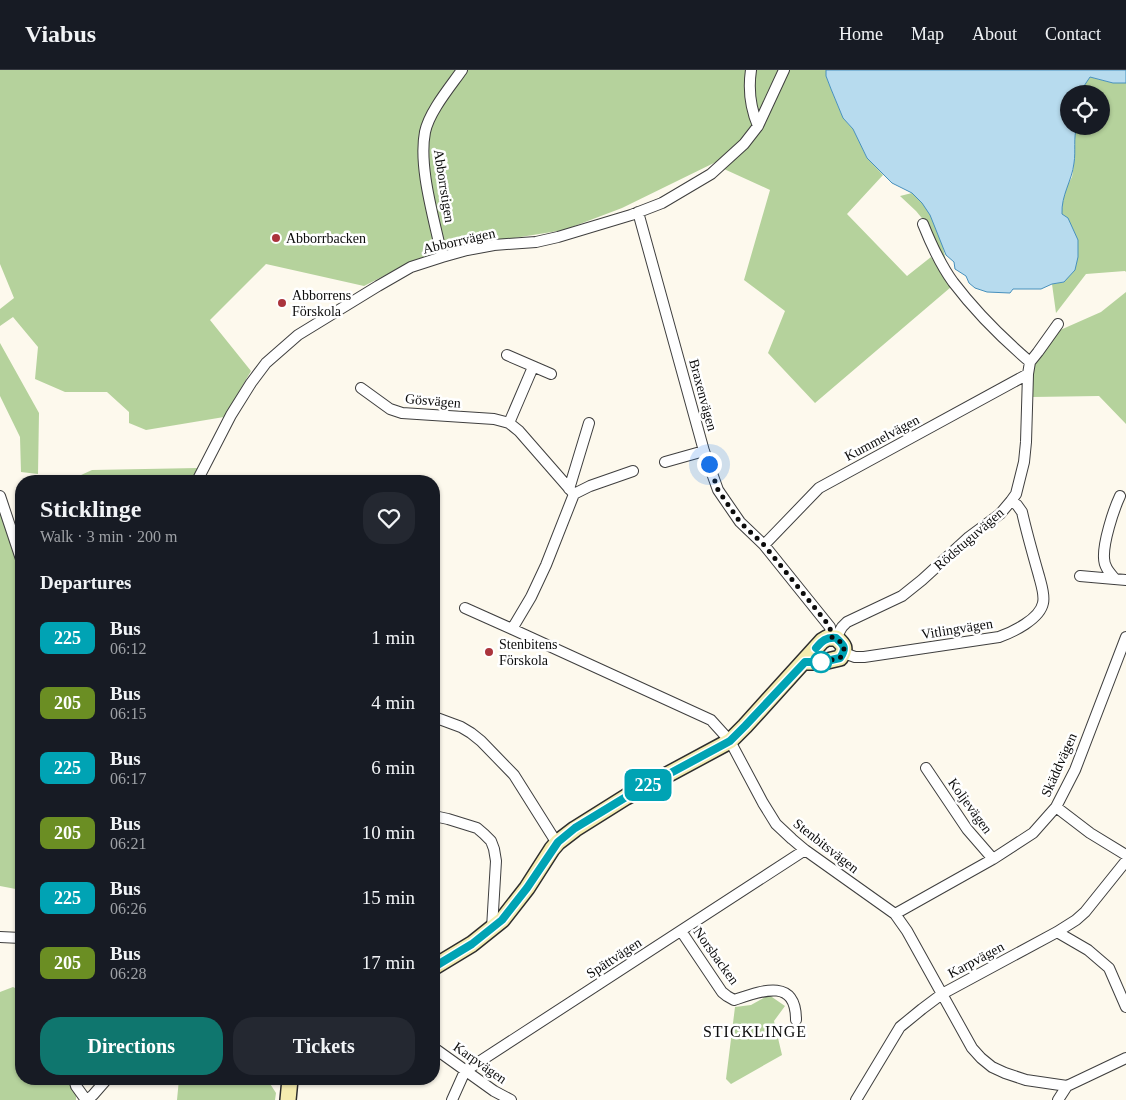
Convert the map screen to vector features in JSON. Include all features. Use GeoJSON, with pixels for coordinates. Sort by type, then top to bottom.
{"type":"FeatureCollection","features":[{"type":"Feature","properties":{"kind":"street","name":"Abborrstigen"},"geometry":{"type":"LineString","coordinates":[[442,256],[428,192],[423,156],[425,131],[435,109],[462,70]]}},
{"type":"Feature","properties":{"kind":"street"},"geometry":{"type":"LineString","coordinates":[[751,70],[749,92],[752,112],[758,126]]}},
{"type":"Feature","properties":{"kind":"street","name":"Abborrvägen"},"geometry":{"type":"LineString","coordinates":[[203,475],[231,415],[251,383],[266,363],[298,335],[411,267],[442,256],[467,250],[536,242],[567,234],[638,212],[662,202],[711,174],[744,144],[758,126],[784,70]]}},
{"type":"Feature","properties":{"kind":"street","name":"Braxenvägen"},"geometry":{"type":"LineString","coordinates":[[638,212],[704,451],[718,490],[740,522],[764,545],[830,627],[834,638]]}},
{"type":"Feature","properties":{"kind":"street"},"geometry":{"type":"LineString","coordinates":[[923,224],[930,241],[952,280],[973,306],[1030,362]]}},
{"type":"Feature","properties":{"kind":"street","name":"Rödstuguvägen"},"geometry":{"type":"LineString","coordinates":[[440,963],[472,944],[502,920],[513,908],[558,842],[575,828],[626,797],[730,741],[805,662],[822,641],[834,638],[847,622],[902,596],[969,537],[1000,514],[1016,494],[1024,462],[1030,362],[1058,324]]}},
{"type":"Feature","properties":{"kind":"street"},"geometry":{"type":"LineString","coordinates":[[507,356],[552,374]]}},
{"type":"Feature","properties":{"kind":"street"},"geometry":{"type":"LineString","coordinates":[[533,367],[509,423],[519,431],[571,491]]}},
{"type":"Feature","properties":{"kind":"street","name":"Kummelvägen"},"geometry":{"type":"LineString","coordinates":[[764,545],[819,488],[1028,374]]}},
{"type":"Feature","properties":{"kind":"street","name":"Gösvägen"},"geometry":{"type":"LineString","coordinates":[[361,388],[390,409],[402,413],[494,419],[509,423]]}},
{"type":"Feature","properties":{"kind":"street"},"geometry":{"type":"LineString","coordinates":[[512,629],[546,565],[571,491],[589,423]]}},
{"type":"Feature","properties":{"kind":"street"},"geometry":{"type":"LineString","coordinates":[[665,462],[704,451]]}},
{"type":"Feature","properties":{"kind":"street"},"geometry":{"type":"LineString","coordinates":[[571,491],[633,471]]}},
{"type":"Feature","properties":{"kind":"street"},"geometry":{"type":"LineString","coordinates":[[0,496],[15,541]]}},
{"type":"Feature","properties":{"kind":"street"},"geometry":{"type":"LineString","coordinates":[[1115,579],[1106,569],[1104,559],[1105,546],[1113,514],[1120,496]]}},
{"type":"Feature","properties":{"kind":"street","name":"Vitlingvägen"},"geometry":{"type":"LineString","coordinates":[[844,653],[855,657],[864,657],[999,638],[1029,622],[1036,615],[1043,602],[1040,581],[1022,512],[1011,501]]}},
{"type":"Feature","properties":{"kind":"street"},"geometry":{"type":"LineString","coordinates":[[1080,576],[1126,580]]}},
{"type":"Feature","properties":{"kind":"street","name":"Stenbitsvägen"},"geometry":{"type":"LineString","coordinates":[[464,608],[711,720],[730,741],[776,824],[805,850],[894,914],[907,931],[972,1048],[981,1058],[992,1067],[1026,1080],[1066,1086]]}},
{"type":"Feature","properties":{"kind":"street","name":"Skäddvägen"},"geometry":{"type":"LineString","coordinates":[[894,914],[994,859],[1033,833],[1056,807],[1075,770],[1126,637]]}},
{"type":"Feature","properties":{"kind":"street"},"geometry":{"type":"LineString","coordinates":[[805,662],[822,662],[840,658],[844,653],[844,648],[834,638]]}},
{"type":"Feature","properties":{"kind":"street"},"geometry":{"type":"LineString","coordinates":[[440,719],[471,733],[514,775],[540,814],[552,837],[558,842]]}},
{"type":"Feature","properties":{"kind":"street","name":"Koljevägen"},"geometry":{"type":"LineString","coordinates":[[926,768],[967,829],[994,859]]}},
{"type":"Feature","properties":{"kind":"street"},"geometry":{"type":"LineString","coordinates":[[1056,807],[1090,833],[1126,855]]}},
{"type":"Feature","properties":{"kind":"street"},"geometry":{"type":"LineString","coordinates":[[440,817],[477,828],[490,841],[494,849],[496,862],[492,928]]}},
{"type":"Feature","properties":{"kind":"street","name":"Spättvägen"},"geometry":{"type":"LineString","coordinates":[[465,1071],[805,850]]}},
{"type":"Feature","properties":{"kind":"street","name":"Karpvägen"},"geometry":{"type":"LineString","coordinates":[[856,1100],[900,1027],[942,994],[1076,920],[1085,912],[1126,862]]}},
{"type":"Feature","properties":{"kind":"street","name":"Norsbacken"},"geometry":{"type":"LineString","coordinates":[[681,931],[722,992],[727,996],[734,1000],[775,989],[783,992],[792,1000],[796,1010],[796,1020]]}},
{"type":"Feature","properties":{"kind":"street"},"geometry":{"type":"LineString","coordinates":[[1057,932],[1088,950],[1109,968],[1126,1007]]}},
{"type":"Feature","properties":{"kind":"street"},"geometry":{"type":"LineString","coordinates":[[0,937],[15,938]]}},
{"type":"Feature","properties":{"kind":"street","name":"Karpvägen"},"geometry":{"type":"LineString","coordinates":[[440,1052],[494,1091],[511,1100]]}},
{"type":"Feature","properties":{"kind":"street"},"geometry":{"type":"LineString","coordinates":[[1058,1100],[1066,1086],[1126,1058]]}},
{"type":"Feature","properties":{"kind":"street"},"geometry":{"type":"LineString","coordinates":[[452,1100],[465,1071]]}},
{"type":"Feature","properties":{"kind":"street"},"geometry":{"type":"LineString","coordinates":[[76,1085],[86,1100],[102,1085]]}},
{"type":"Feature","properties":{"kind":"street"},"geometry":{"type":"LineString","coordinates":[[288,1100],[289,1085]]}},
{"type":"Feature","properties":{"kind":"green space"},"geometry":{"type":"Polygon","coordinates":[[[0,70],[826,70],[826,76],[843,118],[853,129],[867,158],[883,175],[847,214],[907,276],[931,257],[951,287],[815,403],[768,353],[785,311],[744,280],[770,190],[724,169],[720,160],[622,208],[564,230],[464,246],[413,261],[364,286],[266,264],[210,320],[251,371],[224,417],[146,430],[129,423],[129,412],[107,392],[65,392],[35,379],[38,347],[13,317],[0,326],[0,309],[14,298],[0,264],[0,70]]]}},
{"type":"Feature","properties":{"kind":"green space"},"geometry":{"type":"Polygon","coordinates":[[[1090,77],[1113,83],[1126,83],[1126,272],[1086,274],[1056,313],[1052,284],[1064,282],[1061,204],[1065,190],[1072,177],[1075,135],[1110,135],[1110,85],[1085,85],[1090,77]]]}},
{"type":"Feature","properties":{"kind":"green space"},"geometry":{"type":"Polygon","coordinates":[[[912,193],[924,205],[936,226],[942,242],[946,265],[926,223],[900,196],[912,193]]]}},
{"type":"Feature","properties":{"kind":"green space"},"geometry":{"type":"Polygon","coordinates":[[[1126,292],[1126,424],[1099,396],[1032,397],[1034,353],[1058,331],[1101,312],[1126,292]]]}},
{"type":"Feature","properties":{"kind":"green space"},"geometry":{"type":"Polygon","coordinates":[[[0,343],[39,413],[38,474],[21,472],[20,437],[0,396],[0,343]]]}},
{"type":"Feature","properties":{"kind":"green space"},"geometry":{"type":"Polygon","coordinates":[[[198,468],[194,475],[81,475],[92,470],[198,468]]]}},
{"type":"Feature","properties":{"kind":"green space"},"geometry":{"type":"Polygon","coordinates":[[[0,496],[15,554],[15,889],[0,886],[0,496]]]}},
{"type":"Feature","properties":{"kind":"green space"},"geometry":{"type":"Polygon","coordinates":[[[15,988],[15,1085],[72,1085],[76,1100],[0,1100],[0,992],[15,988]]]}},
{"type":"Feature","properties":{"kind":"green space"},"geometry":{"type":"Polygon","coordinates":[[[769,995],[785,1006],[774,1021],[782,1055],[731,1084],[726,1079],[735,1007],[751,1005],[769,995]]]}},
{"type":"Feature","properties":{"kind":"green space"},"geometry":{"type":"Polygon","coordinates":[[[178,1085],[271,1085],[276,1093],[275,1100],[177,1100],[178,1085]]]}},
{"type":"Feature","properties":{"kind":"water"},"geometry":{"type":"Polygon","coordinates":[[[826,70],[1126,70],[1126,83],[1113,83],[1090,77],[1085,85],[1060,85],[1060,135],[1075,135],[1074,163],[1063,201],[1062,214],[1068,218],[1078,240],[1078,257],[1075,270],[1064,282],[1052,284],[1041,289],[1013,289],[1010,293],[987,292],[975,288],[969,283],[966,276],[955,269],[954,262],[946,255],[930,215],[922,203],[912,193],[892,183],[867,158],[853,129],[843,118],[826,76],[826,70]]]}},
{"type":"Feature","properties":{"kind":"bus line","name":"225"},"geometry":{"type":"LineString","coordinates":[[440,964],[472,944],[502,920],[513,908],[552,849],[575,828],[626,797],[730,741],[805,662],[822,662],[840,658],[844,653],[842,644],[836,638],[831,637],[822,641],[816,648]]}},
{"type":"Feature","properties":{"kind":"place","name":"Abborrbacken"},"geometry":{"type":"Point","coordinates":[276,238]}},
{"type":"Feature","properties":{"kind":"place","name":"Abborrens Förskola"},"geometry":{"type":"Point","coordinates":[282,303]}},
{"type":"Feature","properties":{"kind":"place","name":"Stenbitens Förskola"},"geometry":{"type":"Point","coordinates":[489,652]}},
{"type":"Feature","properties":{"kind":"district","name":"STICKLINGE"},"geometry":{"type":"Point","coordinates":[755,1031]}},
{"type":"Feature","properties":{"kind":"route"},"geometry":{"type":"LineString","coordinates":[[709,464],[718,490],[740,522],[764,545],[815,608],[830,627],[831,637],[836,638],[842,644],[844,653],[840,658],[821,662]]}}]}
